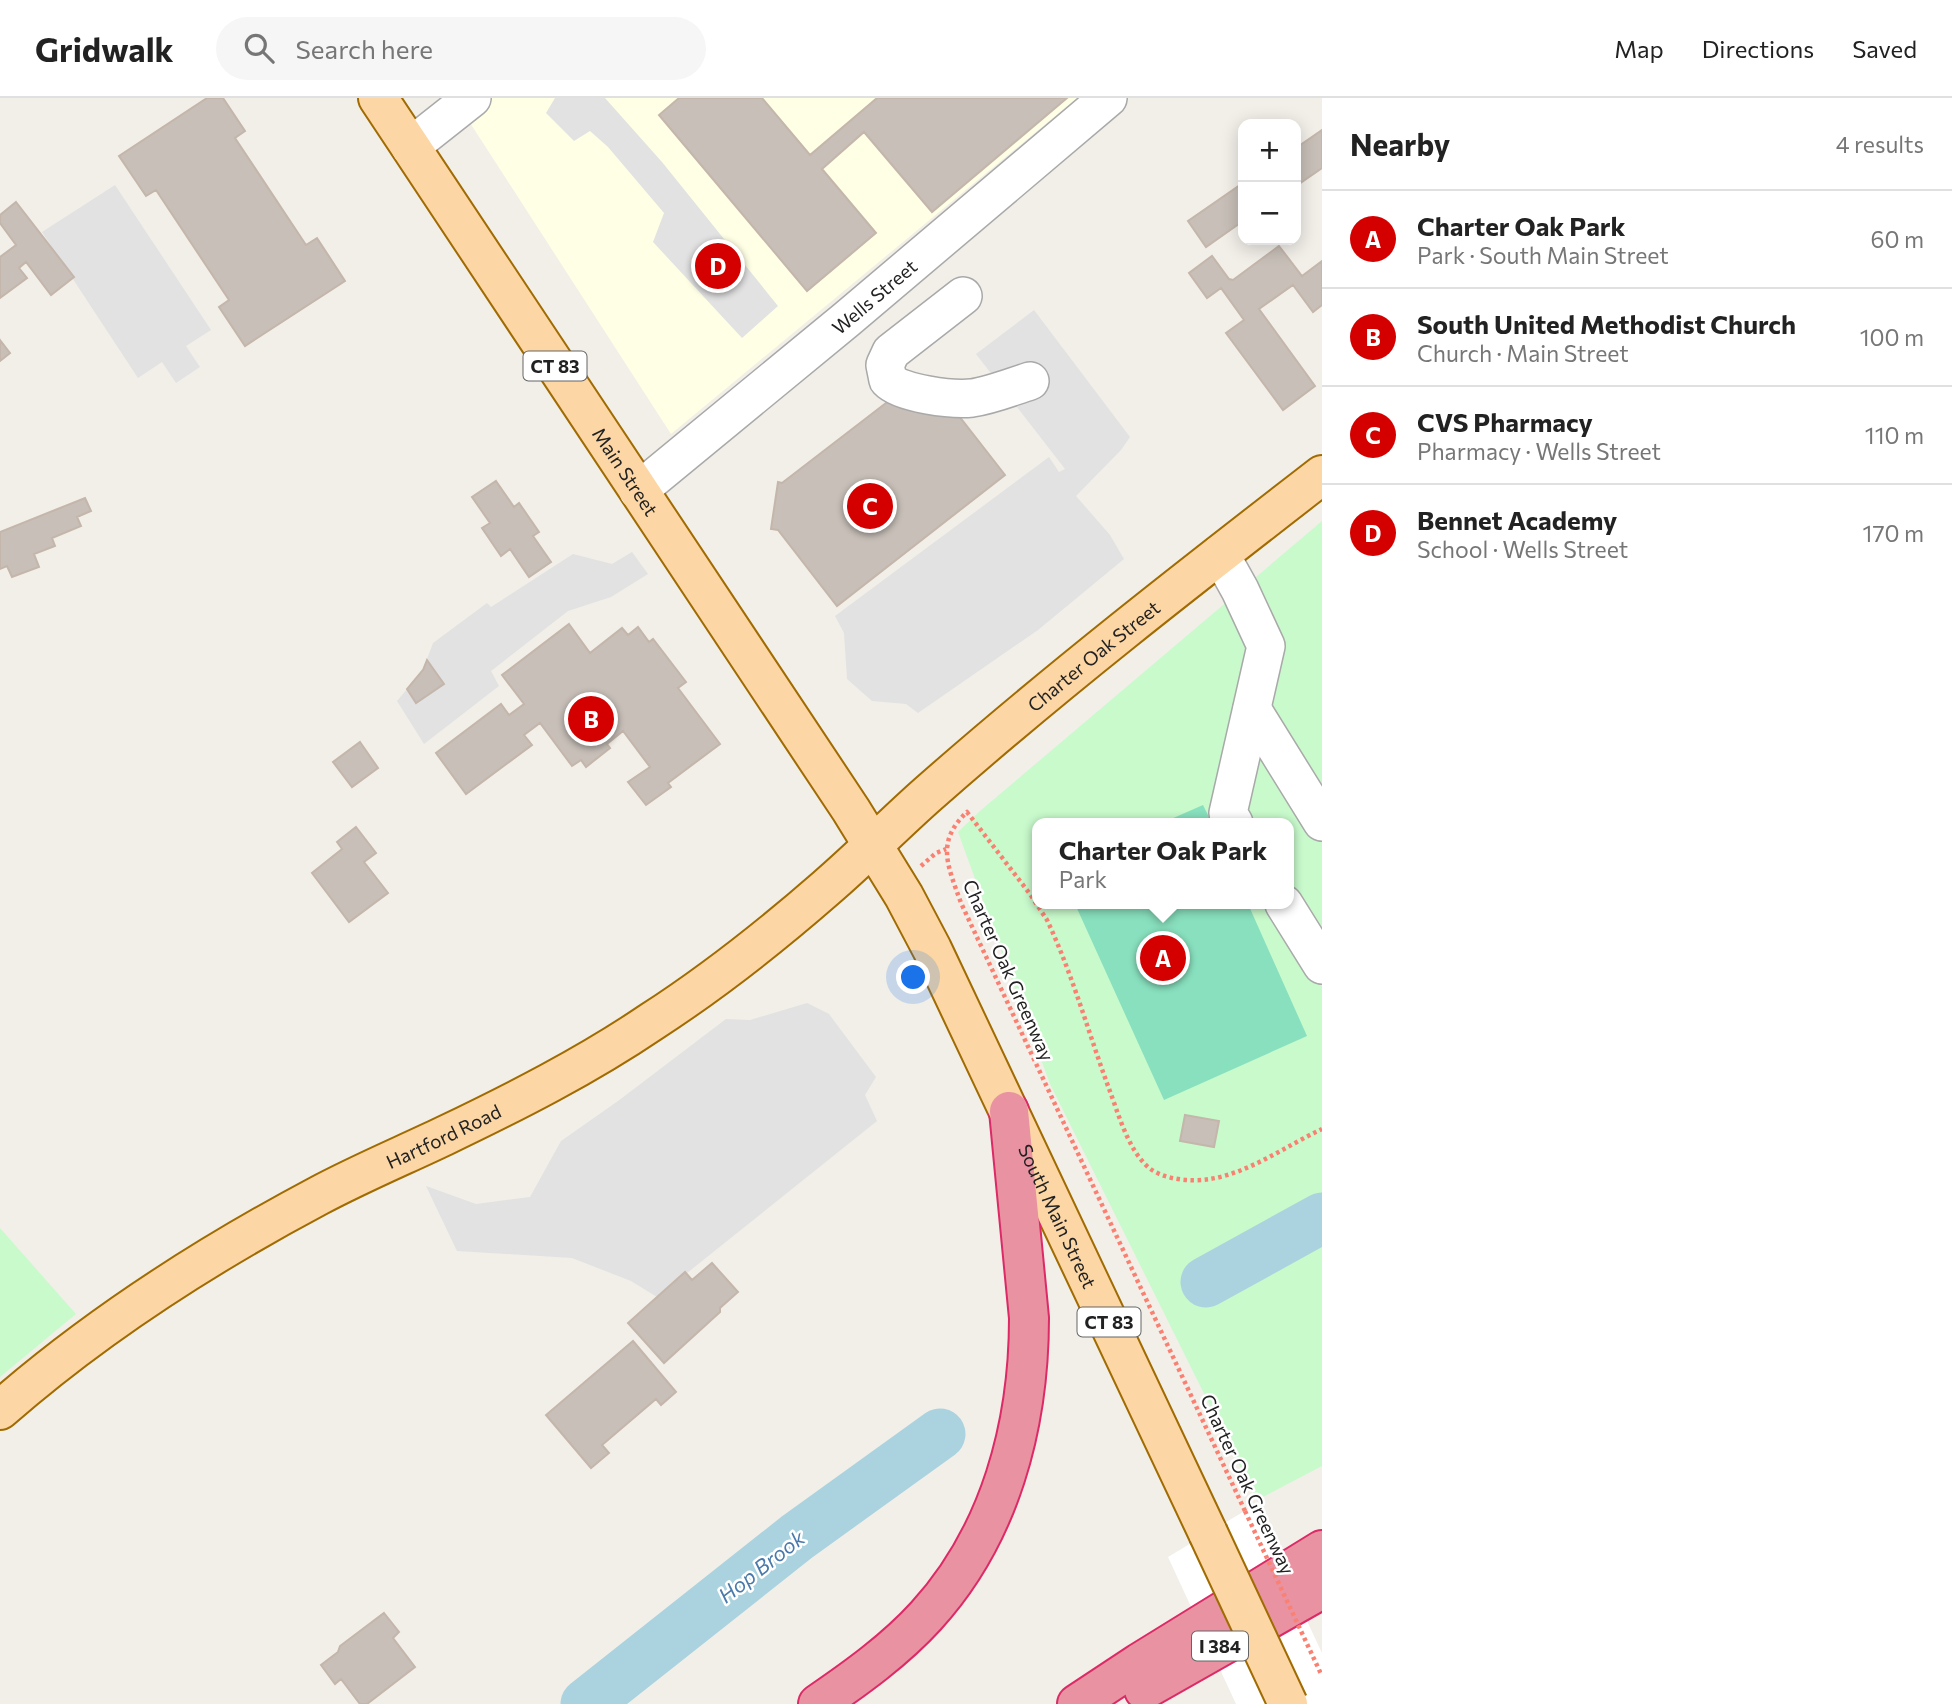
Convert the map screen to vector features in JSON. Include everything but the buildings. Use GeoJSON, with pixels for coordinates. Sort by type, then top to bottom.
{"type":"FeatureCollection","features":[{"type":"Feature","properties":{"kind":"highway"},"geometry":{"type":"LineString","coordinates":[[818,1704],[890,1651],[943,1596],[984,1530],[1010,1463],[1025,1393],[1029,1318],[1009,1111]]}},
{"type":"Feature","properties":{"kind":"highway"},"geometry":{"type":"LineString","coordinates":[[1077,1704],[1322,1550]]}},
{"type":"Feature","properties":{"kind":"highway","name":"I 384"},"geometry":{"type":"LineString","coordinates":[[1119,1704],[1322,1590]]}},
{"type":"Feature","properties":{"kind":"main road","name":"Main Street"},"geometry":{"type":"LineString","coordinates":[[378,98],[873,845]]}},
{"type":"Feature","properties":{"kind":"main road","name":"Charter Oak Street"},"geometry":{"type":"LineString","coordinates":[[873,845],[999,734],[1220,554],[1322,475]]}},
{"type":"Feature","properties":{"kind":"main road","name":"South Main Street"},"geometry":{"type":"LineString","coordinates":[[873,845],[932,950],[1288,1704]]}},
{"type":"Feature","properties":{"kind":"main road","name":"Hartford Road"},"geometry":{"type":"LineString","coordinates":[[0,1410],[35,1379],[129,1310],[220,1250],[319,1195],[532,1092],[649,1024],[755,946],[826,888],[873,845]]}},
{"type":"Feature","properties":{"kind":"street"},"geometry":{"type":"LineString","coordinates":[[410,146],[472,98]]}},
{"type":"Feature","properties":{"kind":"street","name":"Wells Street"},"geometry":{"type":"LineString","coordinates":[[638,491],[847,319],[1108,98]]}},
{"type":"Feature","properties":{"kind":"street"},"geometry":{"type":"LineString","coordinates":[[963,296],[891,352],[884,365],[888,380],[894,386],[909,391],[962,398],[994,393],[1030,381]]}},
{"type":"Feature","properties":{"kind":"street"},"geometry":{"type":"LineString","coordinates":[[1220,554],[1266,646],[1228,813],[1231,818]]}},
{"type":"Feature","properties":{"kind":"street"},"geometry":{"type":"LineString","coordinates":[[1252,709],[1322,821]]}},
{"type":"Feature","properties":{"kind":"street"},"geometry":{"type":"LineString","coordinates":[[1287,909],[1322,965]]}},
{"type":"Feature","properties":{"kind":"path","name":"Charter Oak Greenway"},"geometry":{"type":"LineString","coordinates":[[1032,897],[967,812],[951,829],[946,849],[947,862],[961,903],[1322,1676]]}},
{"type":"Feature","properties":{"kind":"path","name":"Charter Oak Greenway"},"geometry":{"type":"LineString","coordinates":[[1040,909],[1058,946],[1116,1106],[1133,1146],[1149,1168],[1163,1175],[1185,1180],[1211,1179],[1243,1168],[1322,1129]]}},
{"type":"Feature","properties":{"kind":"shaded area"},"geometry":{"type":"Polygon","coordinates":[[[454,98],[1077,98],[671,434],[454,98]]]}},
{"type":"Feature","properties":{"kind":"shaded area"},"geometry":{"type":"Polygon","coordinates":[[[555,98],[605,98],[662,162],[778,306],[742,338],[653,242],[664,213],[608,147],[590,131],[574,141],[546,113],[555,98]]]}},
{"type":"Feature","properties":{"kind":"shaded area"},"geometry":{"type":"Polygon","coordinates":[[[115,185],[211,330],[186,346],[200,367],[176,383],[162,362],[138,378],[42,232],[115,185]]]}},
{"type":"Feature","properties":{"kind":"shaded area"},"geometry":{"type":"Polygon","coordinates":[[[1034,310],[1130,437],[1121,450],[1076,496],[1110,535],[1124,559],[1038,630],[918,713],[906,704],[872,701],[847,679],[844,633],[835,616],[1049,457],[1059,472],[1065,469],[976,354],[1034,310]]]}},
{"type":"Feature","properties":{"kind":"shaded area"},"geometry":{"type":"Polygon","coordinates":[[[632,552],[648,574],[611,597],[568,611],[491,671],[499,686],[424,744],[397,701],[423,670],[433,643],[487,603],[491,607],[573,554],[612,564],[632,552]]]}},
{"type":"Feature","properties":{"kind":"shaded area"},"geometry":{"type":"Polygon","coordinates":[[[807,1003],[829,1014],[876,1077],[865,1095],[877,1121],[657,1297],[631,1281],[572,1258],[457,1251],[426,1186],[476,1204],[530,1197],[561,1141],[726,1019],[750,1020],[807,1003]]]}},
{"type":"Feature","properties":{"kind":"green space"},"geometry":{"type":"Polygon","coordinates":[[[1322,521],[1322,1466],[1257,1500],[1050,1084],[958,832],[1322,521]]]}},
{"type":"Feature","properties":{"kind":"green space"},"geometry":{"type":"Polygon","coordinates":[[[1203,805],[1210,818],[1173,818],[1203,805]]]}},
{"type":"Feature","properties":{"kind":"green space"},"geometry":{"type":"Polygon","coordinates":[[[1077,909],[1250,909],[1307,1036],[1164,1100],[1077,909]]]}},
{"type":"Feature","properties":{"kind":"green space"},"geometry":{"type":"Polygon","coordinates":[[[0,1228],[76,1314],[0,1377],[0,1228]]]}},
{"type":"Feature","properties":{"kind":"pier"},"geometry":{"type":"Polygon","coordinates":[[[1253,1506],[1322,1653],[1322,1704],[1236,1704],[1168,1557],[1253,1506]]]}},
{"type":"Feature","properties":{"kind":"waterway","name":"Hop Brook"},"geometry":{"type":"LineString","coordinates":[[1206,1282],[1322,1218]]}},
{"type":"Feature","properties":{"kind":"waterway","name":"Hop Brook"},"geometry":{"type":"LineString","coordinates":[[586,1704],[797,1537],[940,1434]]}},
{"type":"Feature","properties":{"kind":"place","name":"Bennet Academy"},"geometry":{"type":"Point","coordinates":[718,266]}},
{"type":"Feature","properties":{"kind":"place","name":"CVS Pharmacy"},"geometry":{"type":"Point","coordinates":[870,506]}},
{"type":"Feature","properties":{"kind":"place","name":"South United Methodist Church"},"geometry":{"type":"Point","coordinates":[591,719]}},
{"type":"Feature","properties":{"kind":"place","name":"Charter Oak Park"},"geometry":{"type":"Point","coordinates":[1163,958]}}]}
